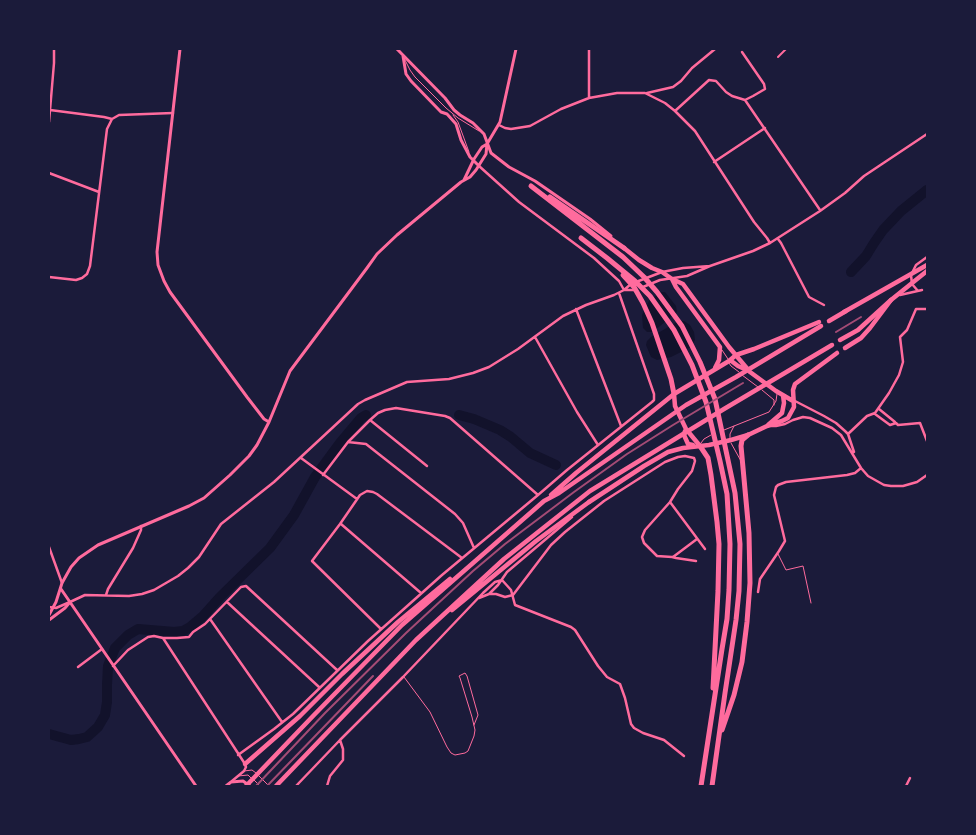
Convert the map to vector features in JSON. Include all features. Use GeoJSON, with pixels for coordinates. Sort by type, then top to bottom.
{"type":"FeatureCollection","features":[{"type":"Feature","properties":{"kind":"highway"},"geometry":{"type":"LineString","coordinates":[[624,248],[541,190],[531,186],[623,257],[657,292],[682,326],[692,344],[715,399],[735,493],[740,544],[736,620],[712,786]]}},
{"type":"Feature","properties":{"kind":"highway"},"geometry":{"type":"LineString","coordinates":[[581,238],[635,281],[650,296],[674,330],[692,365],[706,402],[720,461],[726,494],[730,544],[729,590],[701,786]]}},
{"type":"Feature","properties":{"kind":"highway"},"geometry":{"type":"LineString","coordinates":[[607,258],[634,286],[639,294],[652,323],[671,379],[674,394]]}},
{"type":"Feature","properties":{"kind":"highway"},"geometry":{"type":"LineString","coordinates":[[718,743],[742,662],[747,622],[750,583],[749,533],[741,446],[742,440],[748,435]]}},
{"type":"Feature","properties":{"kind":"highway"},"geometry":{"type":"LineString","coordinates":[[700,446],[708,458],[719,544],[712,709]]}},
{"type":"Feature","properties":{"kind":"main road"},"geometry":{"type":"LineString","coordinates":[[624,248],[652,268],[683,284],[750,372],[776,391],[794,401]]}},
{"type":"Feature","properties":{"kind":"main road"},"geometry":{"type":"LineString","coordinates":[[829,320],[927,265]]}},
{"type":"Feature","properties":{"kind":"main road"},"geometry":{"type":"LineString","coordinates":[[840,340],[858,330],[927,271]]}},
{"type":"Feature","properties":{"kind":"main road"},"geometry":{"type":"LineString","coordinates":[[672,279],[720,347],[719,360],[714,369]]}},
{"type":"Feature","properties":{"kind":"main road"},"geometry":{"type":"LineString","coordinates":[[845,348],[860,338],[870,328],[891,300]]}},
{"type":"Feature","properties":{"kind":"main road"},"geometry":{"type":"LineString","coordinates":[[246,786],[402,625],[576,473],[674,394],[736,355],[820,324],[736,377],[686,405],[544,501]]}},
{"type":"Feature","properties":{"kind":"main road"},"geometry":{"type":"LineString","coordinates":[[276,786],[416,640],[504,559],[590,492],[832,345]]}},
{"type":"Feature","properties":{"kind":"main road"},"geometry":{"type":"LineString","coordinates":[[416,640],[536,541],[589,502],[644,466],[668,452],[748,435],[788,418],[794,407],[793,390],[795,384],[837,353]]}},
{"type":"Feature","properties":{"kind":"main road"},"geometry":{"type":"LineString","coordinates":[[729,360],[736,367],[750,372]]}},
{"type":"Feature","properties":{"kind":"main road"},"geometry":{"type":"LineString","coordinates":[[674,394],[676,406],[686,430],[700,446]]}},
{"type":"Feature","properties":{"kind":"main road"},"geometry":{"type":"LineString","coordinates":[[767,426],[783,410],[783,395]]}},
{"type":"Feature","properties":{"kind":"main road"},"geometry":{"type":"LineString","coordinates":[[686,430],[684,435],[688,444],[700,446]]}},
{"type":"Feature","properties":{"kind":"main road"},"geometry":{"type":"LineString","coordinates":[[245,764],[300,716],[398,622],[506,534]]}},
{"type":"Feature","properties":{"kind":"street"},"geometry":{"type":"LineString","coordinates":[[49,122],[54,49]]}},
{"type":"Feature","properties":{"kind":"street"},"geometry":{"type":"LineString","coordinates":[[180,49],[157,252],[158,264],[170,292],[264,419],[269,422]]}},
{"type":"Feature","properties":{"kind":"street"},"geometry":{"type":"LineString","coordinates":[[397,49],[446,98],[460,115],[473,123],[484,134],[491,153],[509,167],[534,181],[590,219],[624,248]]}},
{"type":"Feature","properties":{"kind":"street"},"geometry":{"type":"LineString","coordinates":[[464,180],[472,158],[487,144],[499,125],[516,49]]}},
{"type":"Feature","properties":{"kind":"street"},"geometry":{"type":"LineString","coordinates":[[589,49],[589,98]]}},
{"type":"Feature","properties":{"kind":"street"},"geometry":{"type":"LineString","coordinates":[[499,125],[511,129],[530,126],[561,109],[589,98],[617,92],[645,93],[673,87],[715,49]]}},
{"type":"Feature","properties":{"kind":"street"},"geometry":{"type":"LineString","coordinates":[[778,57],[786,49]]}},
{"type":"Feature","properties":{"kind":"street"},"geometry":{"type":"LineString","coordinates":[[742,52],[764,84],[765,90],[745,100]]}},
{"type":"Feature","properties":{"kind":"street"},"geometry":{"type":"LineString","coordinates":[[402,55],[406,74],[441,112],[447,114],[456,124],[462,140],[479,166],[519,202],[594,258],[619,281],[624,290]]}},
{"type":"Feature","properties":{"kind":"street"},"geometry":{"type":"LineString","coordinates":[[675,111],[709,80],[716,82],[732,96],[745,100],[820,210]]}},
{"type":"Feature","properties":{"kind":"street"},"geometry":{"type":"LineString","coordinates":[[645,93],[665,103],[696,131],[714,162],[770,244]]}},
{"type":"Feature","properties":{"kind":"street"},"geometry":{"type":"LineString","coordinates":[[50,110],[104,116],[112,119]]}},
{"type":"Feature","properties":{"kind":"street"},"geometry":{"type":"LineString","coordinates":[[49,277],[76,280],[87,274],[90,266],[107,129],[112,119],[119,115],[172,113]]}},
{"type":"Feature","properties":{"kind":"street"},"geometry":{"type":"LineString","coordinates":[[714,162],[764,128]]}},
{"type":"Feature","properties":{"kind":"street"},"geometry":{"type":"LineString","coordinates":[[624,290],[632,290],[660,280],[687,276],[770,244],[845,193],[864,176],[927,134]]}},
{"type":"Feature","properties":{"kind":"street"},"geometry":{"type":"LineString","coordinates":[[49,614],[62,582],[71,566],[79,558],[98,546],[204,498],[249,456],[257,446],[269,422],[290,371],[377,254],[397,235],[470,177],[486,154],[487,144]]}},
{"type":"Feature","properties":{"kind":"street"},"geometry":{"type":"LineString","coordinates":[[49,173],[100,192]]}},
{"type":"Feature","properties":{"kind":"street"},"geometry":{"type":"LineString","coordinates":[[778,239],[809,297],[824,305]]}},
{"type":"Feature","properties":{"kind":"street"},"geometry":{"type":"LineString","coordinates":[[898,295],[920,290],[912,284],[911,275],[916,265],[927,257]]}},
{"type":"Feature","properties":{"kind":"street"},"geometry":{"type":"LineString","coordinates":[[51,607],[70,602],[85,595],[129,596],[142,594],[154,590],[178,576],[199,557],[221,524],[274,482],[347,414],[365,400],[407,382],[449,379],[481,370],[498,362],[563,316],[576,309],[619,293],[630,284],[662,272],[710,266]]}},
{"type":"Feature","properties":{"kind":"street"},"geometry":{"type":"LineString","coordinates":[[238,755],[283,723],[337,670],[421,593],[567,470],[652,402],[654,397],[619,293]]}},
{"type":"Feature","properties":{"kind":"street"},"geometry":{"type":"LineString","coordinates":[[848,434],[867,416],[875,413],[890,393],[901,371],[903,362],[900,337],[907,330],[914,311],[919,308],[927,309]]}},
{"type":"Feature","properties":{"kind":"street"},"geometry":{"type":"LineString","coordinates":[[576,309],[621,426]]}},
{"type":"Feature","properties":{"kind":"street"},"geometry":{"type":"LineString","coordinates":[[535,337],[577,412],[598,445]]}},
{"type":"Feature","properties":{"kind":"street"},"geometry":{"type":"LineString","coordinates":[[794,401],[836,423],[848,434],[855,456]]}},
{"type":"Feature","properties":{"kind":"street"},"geometry":{"type":"LineString","coordinates":[[321,474],[348,442],[370,420],[378,413],[396,408],[445,416],[538,495]]}},
{"type":"Feature","properties":{"kind":"street"},"geometry":{"type":"LineString","coordinates":[[879,409],[898,425],[920,423],[927,441]]}},
{"type":"Feature","properties":{"kind":"street"},"geometry":{"type":"LineString","coordinates":[[875,413],[890,425],[896,423]]}},
{"type":"Feature","properties":{"kind":"street"},"geometry":{"type":"LineString","coordinates":[[767,426],[786,424],[799,417],[810,418],[832,428],[838,433],[868,476],[884,485],[903,486],[917,482],[927,475]]}},
{"type":"Feature","properties":{"kind":"street"},"geometry":{"type":"LineString","coordinates":[[370,420],[427,466]]}},
{"type":"Feature","properties":{"kind":"street"},"geometry":{"type":"LineString","coordinates":[[348,442],[366,444],[455,514],[463,523],[474,548]]}},
{"type":"Feature","properties":{"kind":"street"},"geometry":{"type":"LineString","coordinates":[[488,594],[505,597],[513,594],[551,545],[565,532],[604,501],[665,462],[678,457],[694,458],[692,470],[670,502],[645,530],[642,537],[644,543],[657,556],[696,560]]}},
{"type":"Feature","properties":{"kind":"street"},"geometry":{"type":"LineString","coordinates":[[301,458],[357,500]]}},
{"type":"Feature","properties":{"kind":"street"},"geometry":{"type":"LineString","coordinates":[[758,592],[760,579],[783,545],[784,537],[774,495],[778,484],[847,475],[855,473],[862,468]]}},
{"type":"Feature","properties":{"kind":"street"},"geometry":{"type":"LineString","coordinates":[[381,629],[312,561],[363,493],[366,491],[377,494],[462,558]]}},
{"type":"Feature","properties":{"kind":"street"},"geometry":{"type":"LineString","coordinates":[[478,599],[488,594],[507,572],[589,502]]}},
{"type":"Feature","properties":{"kind":"street"},"geometry":{"type":"LineString","coordinates":[[670,502],[705,549]]}},
{"type":"Feature","properties":{"kind":"street"},"geometry":{"type":"LineString","coordinates":[[340,524],[421,593]]}},
{"type":"Feature","properties":{"kind":"street"},"geometry":{"type":"LineString","coordinates":[[106,595],[133,548],[142,530],[141,526]]}},
{"type":"Feature","properties":{"kind":"street"},"geometry":{"type":"LineString","coordinates":[[673,557],[697,539]]}},
{"type":"Feature","properties":{"kind":"street"},"geometry":{"type":"LineString","coordinates":[[49,547],[62,582]]}},
{"type":"Feature","properties":{"kind":"street"},"geometry":{"type":"LineString","coordinates":[[502,580],[506,582],[513,594],[515,605],[575,630],[606,677],[620,684],[631,724],[634,728],[664,740],[684,756]]}},
{"type":"Feature","properties":{"kind":"street"},"geometry":{"type":"LineString","coordinates":[[296,786],[495,582],[502,580]]}},
{"type":"Feature","properties":{"kind":"street"},"geometry":{"type":"LineString","coordinates":[[113,666],[128,650],[148,637],[184,638],[189,636],[210,619],[241,587],[246,586],[337,670]]}},
{"type":"Feature","properties":{"kind":"street"},"geometry":{"type":"LineString","coordinates":[[60,589],[196,786]]}},
{"type":"Feature","properties":{"kind":"street"},"geometry":{"type":"LineString","coordinates":[[49,620],[70,602]]}},
{"type":"Feature","properties":{"kind":"street"},"geometry":{"type":"LineString","coordinates":[[226,602],[320,687]]}},
{"type":"Feature","properties":{"kind":"street"},"geometry":{"type":"LineString","coordinates":[[210,619],[283,723]]}},
{"type":"Feature","properties":{"kind":"street"},"geometry":{"type":"LineString","coordinates":[[163,638],[245,764],[244,771],[226,786]]}},
{"type":"Feature","properties":{"kind":"street"},"geometry":{"type":"LineString","coordinates":[[78,667],[102,649]]}},
{"type":"Feature","properties":{"kind":"street"},"geometry":{"type":"LineString","coordinates":[[328,785],[330,776],[343,760],[343,749],[340,740]]}},
{"type":"Feature","properties":{"kind":"street"},"geometry":{"type":"LineString","coordinates":[[906,786],[910,778]]}},
{"type":"Feature","properties":{"kind":"street"},"geometry":{"type":"LineString","coordinates":[[231,782],[243,781],[250,786]]}},
{"type":"Feature","properties":{"kind":"lane"},"geometry":{"type":"LineString","coordinates":[[402,55],[415,77],[451,112],[484,134]]}},
{"type":"Feature","properties":{"kind":"lane"},"geometry":{"type":"LineString","coordinates":[[451,112],[458,122],[472,158]]}},
{"type":"Feature","properties":{"kind":"lane"},"geometry":{"type":"LineString","coordinates":[[720,347],[729,360]]}},
{"type":"Feature","properties":{"kind":"lane"},"geometry":{"type":"LineString","coordinates":[[736,367],[770,395],[774,400],[774,406]]}},
{"type":"Feature","properties":{"kind":"lane"},"geometry":{"type":"LineString","coordinates":[[720,432],[769,412],[774,406],[777,396],[776,391]]}},
{"type":"Feature","properties":{"kind":"lane"},"geometry":{"type":"LineString","coordinates":[[734,426],[730,434],[730,440],[743,466]]}},
{"type":"Feature","properties":{"kind":"lane"},"geometry":{"type":"LineString","coordinates":[[700,446],[701,441],[713,434]]}},
{"type":"Feature","properties":{"kind":"lane"},"geometry":{"type":"LineString","coordinates":[[778,554],[786,570],[803,566],[811,603]]}},
{"type":"Feature","properties":{"kind":"lane"},"geometry":{"type":"LineString","coordinates":[[403,677],[430,712],[447,747],[455,755],[468,751],[474,736],[474,725],[459,676],[464,673],[467,676],[478,715],[474,725]]}},
{"type":"Feature","properties":{"kind":"lane"},"geometry":{"type":"LineString","coordinates":[[244,771],[252,770],[269,786]]}},
{"type":"Feature","properties":{"kind":"lane"},"geometry":{"type":"LineString","coordinates":[[238,776],[248,775],[260,786]]}},
{"type":"Feature","properties":{"kind":"shaded area"},"geometry":{"type":"Polygon","coordinates":[[[661,292],[665,292],[676,306],[677,312],[652,332],[647,332],[643,328],[642,315],[649,301],[661,292]]]}},
{"type":"Feature","properties":{"kind":"shaded area"},"geometry":{"type":"Polygon","coordinates":[[[684,321],[690,325],[694,332],[695,340],[691,347],[671,357],[657,360],[651,357],[646,345],[647,341],[677,322],[684,321]]]}},
{"type":"Feature","properties":{"kind":"waterway"},"geometry":{"type":"LineString","coordinates":[[851,272],[866,256],[883,230],[901,211],[927,190]]}},
{"type":"Feature","properties":{"kind":"waterway"},"geometry":{"type":"LineString","coordinates":[[49,734],[71,740],[79,739],[87,737],[98,727],[105,715],[108,666],[115,648],[128,635],[138,629],[183,631],[203,616],[270,548],[294,515],[315,477],[340,443],[361,418],[366,415]]}},
{"type":"Feature","properties":{"kind":"waterway"},"geometry":{"type":"LineString","coordinates":[[459,415],[500,430],[530,453],[556,465]]}},
{"type":"Feature","properties":{"kind":"railway"},"geometry":{"type":"LineString","coordinates":[[836,332],[861,317]]}},
{"type":"Feature","properties":{"kind":"railway"},"geometry":{"type":"LineString","coordinates":[[256,786],[325,713],[406,633],[505,544],[627,454],[743,383]]}},
{"type":"Feature","properties":{"kind":"railway"},"geometry":{"type":"LineString","coordinates":[[267,786],[373,676]]}}]}
